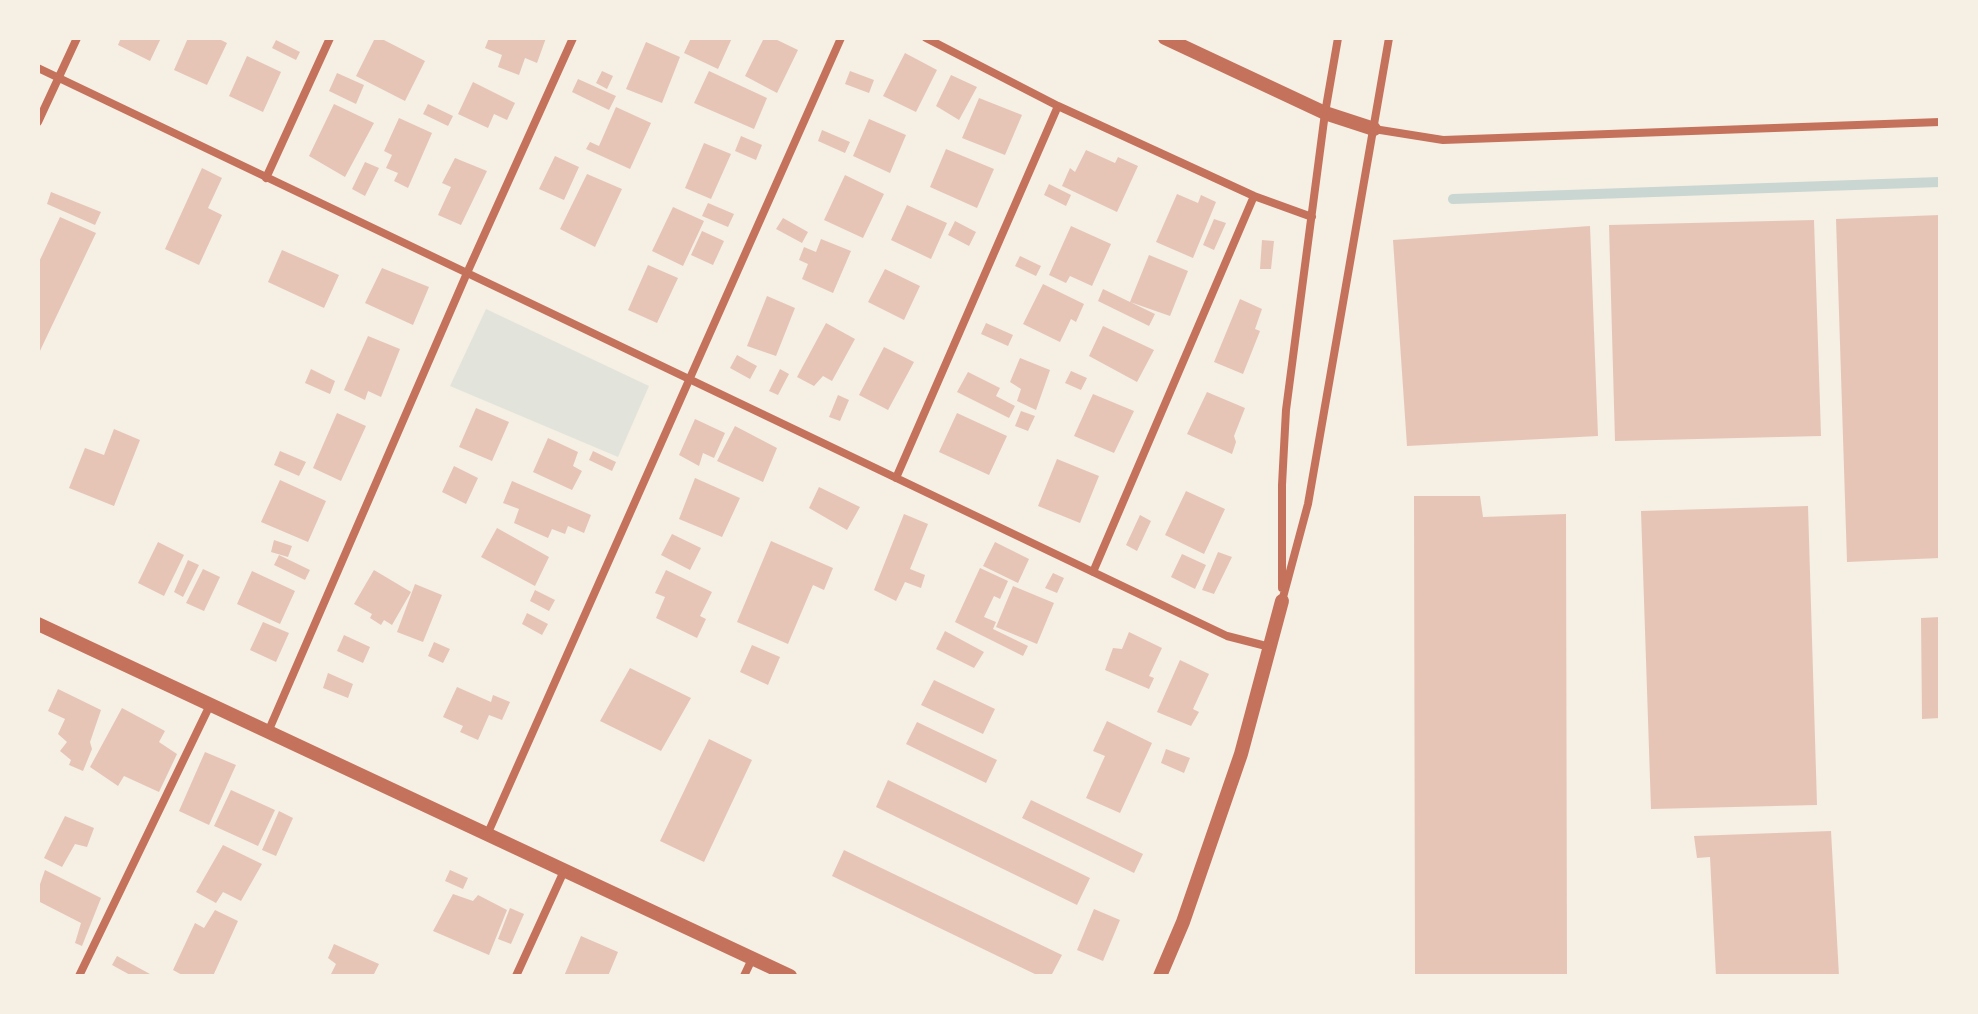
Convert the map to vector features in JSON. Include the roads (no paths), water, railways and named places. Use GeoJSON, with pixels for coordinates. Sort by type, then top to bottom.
{"type":"FeatureCollection","features":[{"type":"Feature","properties":{"kind":"street"},"geometry":{"type":"LineString","coordinates":[[38,122],[77,38]]}},
{"type":"Feature","properties":{"kind":"street"},"geometry":{"type":"LineString","coordinates":[[266,178],[330,38]]}},
{"type":"Feature","properties":{"kind":"street"},"geometry":{"type":"LineString","coordinates":[[268,732],[467,273],[573,38]]}},
{"type":"Feature","properties":{"kind":"street"},"geometry":{"type":"LineString","coordinates":[[487,835],[841,38]]}},
{"type":"Feature","properties":{"kind":"street"},"geometry":{"type":"LineString","coordinates":[[926,38],[1058,106],[1254,196],[1312,217]]}},
{"type":"Feature","properties":{"kind":"street"},"geometry":{"type":"LineString","coordinates":[[1165,38],[1325,113],[1374,129],[1443,140],[1940,122]]}},
{"type":"Feature","properties":{"kind":"street"},"geometry":{"type":"LineString","coordinates":[[1282,601],[1282,485],[1286,410],[1325,113],[1338,38]]}},
{"type":"Feature","properties":{"kind":"street"},"geometry":{"type":"LineString","coordinates":[[1160,976],[1183,922],[1241,754],[1308,504],[1389,38]]}},
{"type":"Feature","properties":{"kind":"street"},"geometry":{"type":"LineString","coordinates":[[38,68],[1227,636],[1270,647]]}},
{"type":"Feature","properties":{"kind":"street"},"geometry":{"type":"LineString","coordinates":[[896,478],[1058,106]]}},
{"type":"Feature","properties":{"kind":"street"},"geometry":{"type":"LineString","coordinates":[[1093,572],[1254,196]]}},
{"type":"Feature","properties":{"kind":"street"},"geometry":{"type":"LineString","coordinates":[[38,624],[790,976]]}},
{"type":"Feature","properties":{"kind":"street"},"geometry":{"type":"LineString","coordinates":[[79,976],[210,705]]}},
{"type":"Feature","properties":{"kind":"street"},"geometry":{"type":"LineString","coordinates":[[516,976],[564,871]]}},
{"type":"Feature","properties":{"kind":"street"},"geometry":{"type":"LineString","coordinates":[[744,976],[752,959]]}},
{"type":"Feature","properties":{"kind":"waterway"},"geometry":{"type":"LineString","coordinates":[[1453,199],[1940,182]]}}]}
